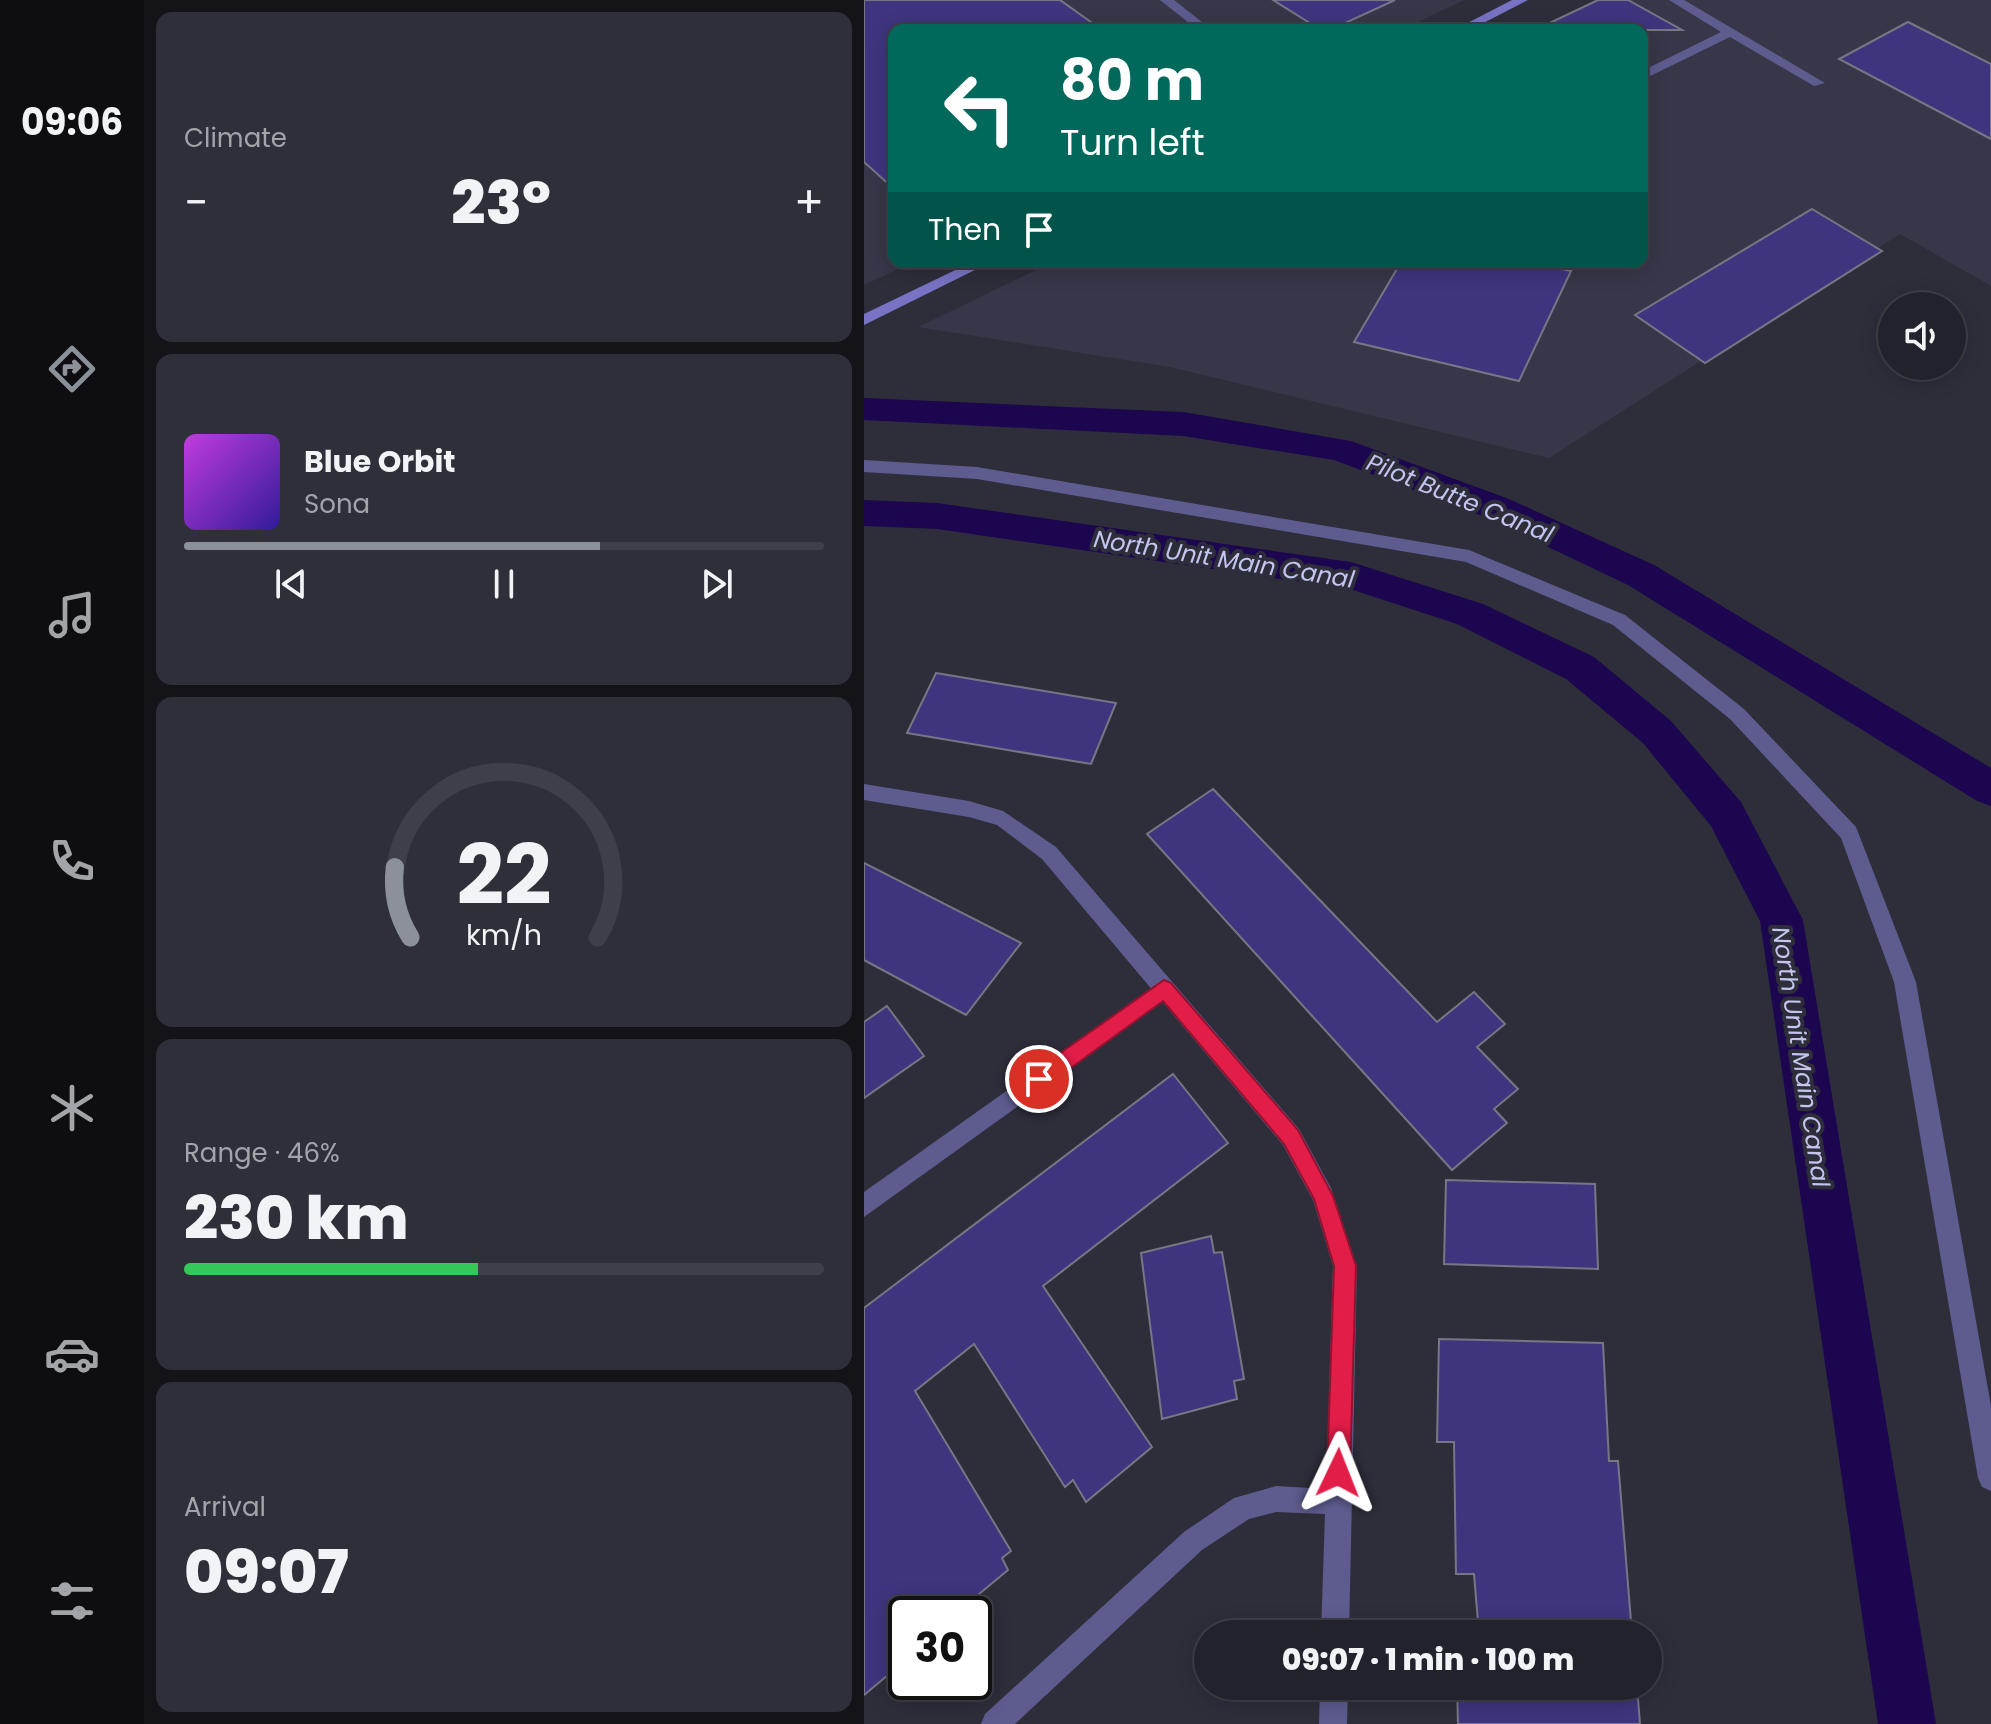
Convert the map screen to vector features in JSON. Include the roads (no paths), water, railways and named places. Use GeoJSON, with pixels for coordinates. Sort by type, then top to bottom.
{"type":"FeatureCollection","features":[{"type":"Feature","properties":{"kind":"street"},"geometry":{"type":"LineString","coordinates":[[1166,0],[1198,24]]}},
{"type":"Feature","properties":{"kind":"street"},"geometry":{"type":"LineString","coordinates":[[1472,24],[1522,0]]}},
{"type":"Feature","properties":{"kind":"street"},"geometry":{"type":"LineString","coordinates":[[1675,0],[1819,83]]}},
{"type":"Feature","properties":{"kind":"street"},"geometry":{"type":"LineString","coordinates":[[1648,73],[1730,32]]}},
{"type":"Feature","properties":{"kind":"street"},"geometry":{"type":"LineString","coordinates":[[864,320],[972,268]]}},
{"type":"Feature","properties":{"kind":"street"},"geometry":{"type":"LineString","coordinates":[[864,466],[977,473],[1469,556],[1619,620],[1737,714],[1849,833],[1905,982],[1991,1478]]}},
{"type":"Feature","properties":{"kind":"street"},"geometry":{"type":"LineString","coordinates":[[864,792],[969,809],[1003,819],[1049,853],[1291,1137],[1323,1196],[1345,1266],[1335,1620]]}},
{"type":"Feature","properties":{"kind":"street"},"geometry":{"type":"LineString","coordinates":[[864,1206],[1164,989]]}},
{"type":"Feature","properties":{"kind":"street"},"geometry":{"type":"LineString","coordinates":[[995,1724],[1193,1541],[1243,1507],[1276,1499],[1337,1502]]}},
{"type":"Feature","properties":{"kind":"street"},"geometry":{"type":"LineString","coordinates":[[1333,1724],[1334,1700]]}},
{"type":"Feature","properties":{"kind":"waterway","name":"Pilot Butte Canal"},"geometry":{"type":"LineString","coordinates":[[864,409],[1183,424],[1339,449],[1497,508],[1641,575],[1991,789]]}},
{"type":"Feature","properties":{"kind":"waterway","name":"North Unit Main Canal"},"geometry":{"type":"LineString","coordinates":[[864,513],[937,516],[1351,576],[1470,614],[1580,668],[1657,732],[1726,814],[1781,920],[1907,1724]]}}]}
